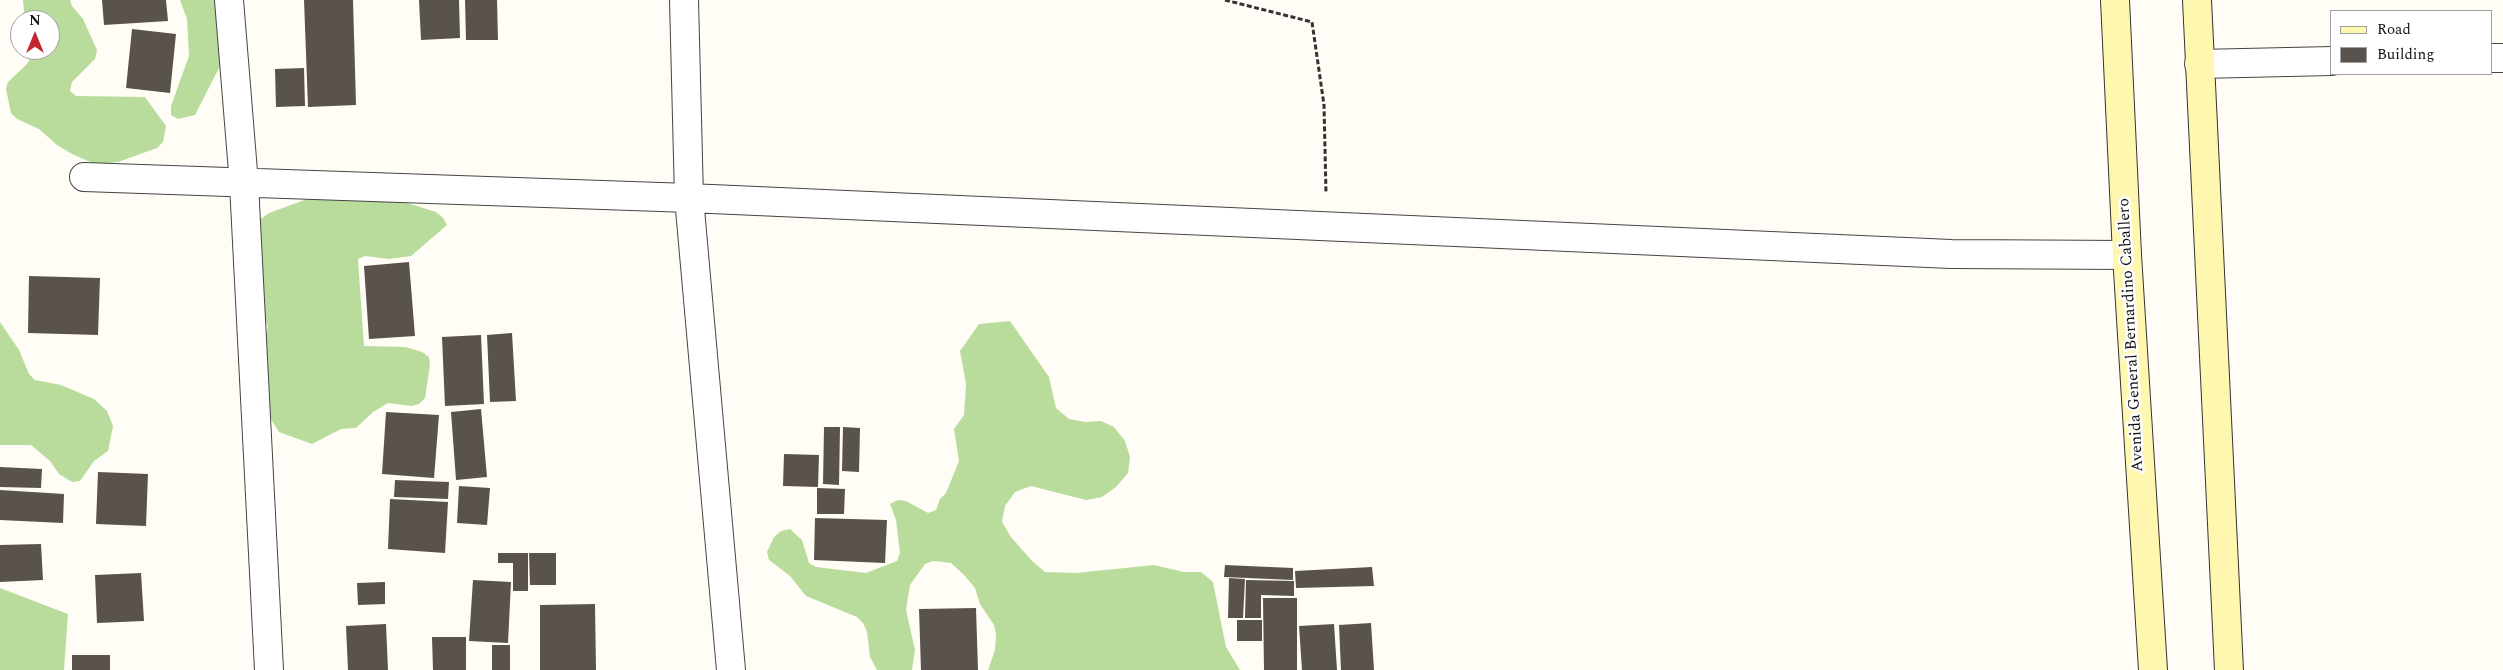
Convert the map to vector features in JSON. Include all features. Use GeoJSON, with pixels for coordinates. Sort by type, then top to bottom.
{"type":"FeatureCollection","features":[{"type":"Feature","properties":{"kind":"main road","name":"Avenida General Bernardino Caballero"},"geometry":{"type":"LineString","coordinates":[[2115,0],[2127,255],[2153,670]]}},
{"type":"Feature","properties":{"kind":"main road"},"geometry":{"type":"LineString","coordinates":[[2197,0],[2229,670]]}},
{"type":"Feature","properties":{"kind":"street"},"geometry":{"type":"LineString","coordinates":[[229,0],[244,184],[269,670]]}},
{"type":"Feature","properties":{"kind":"street"},"geometry":{"type":"LineString","coordinates":[[684,0],[689,198],[731,670]]}},
{"type":"Feature","properties":{"kind":"street"},"geometry":{"type":"LineString","coordinates":[[2199,64],[2330,61]]}},
{"type":"Feature","properties":{"kind":"street"},"geometry":{"type":"LineString","coordinates":[[84,177],[689,198],[1950,254],[2127,255]]}},
{"type":"Feature","properties":{"kind":"path"},"geometry":{"type":"LineString","coordinates":[[1224,0],[1312,22],[1324,105],[1327,225]]}},
{"type":"Feature","properties":{"kind":"green space"},"geometry":{"type":"Polygon","coordinates":[[[23,0],[70,0],[72,6],[83,19],[97,50],[95,59],[72,82],[70,91],[76,96],[145,97],[166,126],[163,142],[157,148],[118,162],[95,164],[72,154],[57,145],[39,129],[17,119],[11,113],[6,89],[8,82],[29,60],[60,60],[60,10],[24,10],[23,0]]]}},
{"type":"Feature","properties":{"kind":"green space"},"geometry":{"type":"Polygon","coordinates":[[[180,0],[221,0],[222,58],[220,66],[195,115],[178,119],[171,115],[171,106],[189,56],[187,19],[180,0]]]}},
{"type":"Feature","properties":{"kind":"green space"},"geometry":{"type":"Polygon","coordinates":[[[310,198],[401,201],[436,212],[447,225],[411,256],[389,259],[365,256],[358,259],[364,346],[406,347],[422,352],[429,357],[430,365],[425,398],[419,404],[412,406],[388,403],[373,412],[356,428],[341,429],[312,444],[279,432],[270,418],[262,351],[268,327],[260,304],[255,223],[269,213],[310,198]]]}},
{"type":"Feature","properties":{"kind":"green space"},"geometry":{"type":"Polygon","coordinates":[[[1010,321],[1049,377],[1056,408],[1069,419],[1085,422],[1101,421],[1114,427],[1125,441],[1130,457],[1128,473],[1116,487],[1102,497],[1086,500],[1031,486],[1015,492],[1005,506],[1002,522],[1011,537],[1032,561],[1045,572],[1076,573],[1154,565],[1184,572],[1201,572],[1213,582],[1226,647],[1240,670],[988,670],[995,650],[996,634],[994,625],[980,604],[975,588],[964,575],[951,563],[933,561],[925,564],[910,585],[906,610],[915,650],[912,670],[877,670],[870,657],[867,632],[863,623],[857,617],[806,596],[790,576],[769,560],[767,552],[774,537],[781,531],[790,529],[802,540],[809,563],[816,567],[866,573],[897,561],[900,553],[896,520],[890,504],[898,500],[906,501],[928,513],[936,510],[940,499],[946,493],[959,461],[954,429],[964,415],[966,384],[960,351],[979,324],[1010,321]]]}},
{"type":"Feature","properties":{"kind":"green space"},"geometry":{"type":"Polygon","coordinates":[[[0,322],[19,350],[29,374],[35,380],[61,385],[94,399],[107,411],[113,426],[108,451],[94,461],[80,481],[72,482],[59,474],[50,461],[31,445],[0,445],[0,322]]]}},
{"type":"Feature","properties":{"kind":"green space"},"geometry":{"type":"Polygon","coordinates":[[[0,588],[68,614],[64,670],[0,670],[0,588]]]}},
{"type":"Feature","properties":{"kind":"building"},"geometry":{"type":"Polygon","coordinates":[[[102,0],[166,0],[168,21],[104,25],[102,0]]]}},
{"type":"Feature","properties":{"kind":"building"},"geometry":{"type":"Polygon","coordinates":[[[304,0],[353,0],[356,105],[308,107],[304,0]]]}},
{"type":"Feature","properties":{"kind":"building"},"geometry":{"type":"Polygon","coordinates":[[[419,0],[459,0],[460,38],[421,40],[419,0]]]}},
{"type":"Feature","properties":{"kind":"building"},"geometry":{"type":"Polygon","coordinates":[[[465,0],[497,0],[498,40],[466,40],[465,0]]]}},
{"type":"Feature","properties":{"kind":"building"},"geometry":{"type":"Polygon","coordinates":[[[132,29],[176,34],[170,93],[126,88],[132,29]]]}},
{"type":"Feature","properties":{"kind":"building"},"geometry":{"type":"Polygon","coordinates":[[[304,68],[305,106],[276,107],[275,69],[304,68]]]}},
{"type":"Feature","properties":{"kind":"building"},"geometry":{"type":"Polygon","coordinates":[[[409,262],[415,336],[369,339],[364,266],[409,262]]]}},
{"type":"Feature","properties":{"kind":"building"},"geometry":{"type":"Polygon","coordinates":[[[29,276],[100,278],[98,335],[28,333],[29,276]]]}},
{"type":"Feature","properties":{"kind":"building"},"geometry":{"type":"Polygon","coordinates":[[[512,333],[516,401],[490,402],[487,335],[512,333]]]}},
{"type":"Feature","properties":{"kind":"building"},"geometry":{"type":"Polygon","coordinates":[[[481,335],[484,404],[445,406],[442,337],[481,335]]]}},
{"type":"Feature","properties":{"kind":"building"},"geometry":{"type":"Polygon","coordinates":[[[481,409],[487,477],[456,480],[451,412],[481,409]]]}},
{"type":"Feature","properties":{"kind":"building"},"geometry":{"type":"Polygon","coordinates":[[[386,412],[439,415],[434,478],[382,474],[386,412]]]}},
{"type":"Feature","properties":{"kind":"building"},"geometry":{"type":"Polygon","coordinates":[[[824,427],[840,427],[839,485],[823,484],[824,427]]]}},
{"type":"Feature","properties":{"kind":"building"},"geometry":{"type":"Polygon","coordinates":[[[843,427],[860,428],[859,472],[842,471],[843,427]]]}},
{"type":"Feature","properties":{"kind":"building"},"geometry":{"type":"Polygon","coordinates":[[[784,454],[819,455],[818,487],[783,486],[784,454]]]}},
{"type":"Feature","properties":{"kind":"building"},"geometry":{"type":"Polygon","coordinates":[[[0,467],[42,469],[41,488],[0,487],[0,467]]]}},
{"type":"Feature","properties":{"kind":"building"},"geometry":{"type":"Polygon","coordinates":[[[98,472],[148,474],[146,526],[96,524],[98,472]]]}},
{"type":"Feature","properties":{"kind":"building"},"geometry":{"type":"Polygon","coordinates":[[[395,480],[449,482],[448,499],[394,497],[395,480]]]}},
{"type":"Feature","properties":{"kind":"building"},"geometry":{"type":"Polygon","coordinates":[[[459,486],[490,488],[487,525],[457,523],[459,486]]]}},
{"type":"Feature","properties":{"kind":"building"},"geometry":{"type":"Polygon","coordinates":[[[817,488],[845,489],[844,514],[817,514],[817,488]]]}},
{"type":"Feature","properties":{"kind":"building"},"geometry":{"type":"Polygon","coordinates":[[[0,490],[64,494],[63,523],[0,520],[0,490]]]}},
{"type":"Feature","properties":{"kind":"building"},"geometry":{"type":"Polygon","coordinates":[[[390,499],[448,502],[445,553],[388,549],[390,499]]]}},
{"type":"Feature","properties":{"kind":"building"},"geometry":{"type":"Polygon","coordinates":[[[815,518],[887,520],[885,563],[814,560],[815,518]]]}},
{"type":"Feature","properties":{"kind":"building"},"geometry":{"type":"Polygon","coordinates":[[[41,544],[43,580],[0,582],[0,545],[41,544]]]}},
{"type":"Feature","properties":{"kind":"building"},"geometry":{"type":"Polygon","coordinates":[[[498,553],[528,553],[528,591],[513,591],[513,563],[498,563],[498,553]]]}},
{"type":"Feature","properties":{"kind":"building"},"geometry":{"type":"Polygon","coordinates":[[[529,553],[556,553],[556,585],[530,585],[529,553]]]}},
{"type":"Feature","properties":{"kind":"building"},"geometry":{"type":"Polygon","coordinates":[[[1225,565],[1293,568],[1293,580],[1224,577],[1225,565]]]}},
{"type":"Feature","properties":{"kind":"building"},"geometry":{"type":"Polygon","coordinates":[[[1372,567],[1374,586],[1296,588],[1295,571],[1372,567]]]}},
{"type":"Feature","properties":{"kind":"building"},"geometry":{"type":"Polygon","coordinates":[[[141,573],[144,621],[97,623],[95,575],[141,573]]]}},
{"type":"Feature","properties":{"kind":"building"},"geometry":{"type":"Polygon","coordinates":[[[1229,578],[1245,579],[1243,618],[1228,618],[1229,578]]]}},
{"type":"Feature","properties":{"kind":"building"},"geometry":{"type":"Polygon","coordinates":[[[473,580],[511,582],[508,643],[469,641],[473,580]]]}},
{"type":"Feature","properties":{"kind":"building"},"geometry":{"type":"Polygon","coordinates":[[[1246,580],[1294,581],[1294,596],[1261,595],[1261,618],[1245,618],[1246,580]]]}},
{"type":"Feature","properties":{"kind":"building"},"geometry":{"type":"Polygon","coordinates":[[[385,582],[385,604],[358,605],[357,583],[385,582]]]}},
{"type":"Feature","properties":{"kind":"building"},"geometry":{"type":"Polygon","coordinates":[[[1263,598],[1297,598],[1297,670],[1264,670],[1263,598]]]}},
{"type":"Feature","properties":{"kind":"building"},"geometry":{"type":"Polygon","coordinates":[[[595,604],[596,670],[540,670],[540,605],[595,604]]]}},
{"type":"Feature","properties":{"kind":"building"},"geometry":{"type":"Polygon","coordinates":[[[976,608],[978,670],[921,670],[919,609],[976,608]]]}},
{"type":"Feature","properties":{"kind":"building"},"geometry":{"type":"Polygon","coordinates":[[[1237,620],[1262,620],[1262,641],[1237,641],[1237,620]]]}},
{"type":"Feature","properties":{"kind":"building"},"geometry":{"type":"Polygon","coordinates":[[[1371,623],[1374,670],[1341,670],[1339,625],[1371,623]]]}},
{"type":"Feature","properties":{"kind":"building"},"geometry":{"type":"Polygon","coordinates":[[[386,624],[388,670],[348,670],[346,626],[386,624]]]}},
{"type":"Feature","properties":{"kind":"building"},"geometry":{"type":"Polygon","coordinates":[[[1334,624],[1337,670],[1302,670],[1299,626],[1334,624]]]}},
{"type":"Feature","properties":{"kind":"building"},"geometry":{"type":"Polygon","coordinates":[[[432,637],[466,637],[466,670],[433,670],[432,637]]]}},
{"type":"Feature","properties":{"kind":"building"},"geometry":{"type":"Polygon","coordinates":[[[492,645],[510,645],[510,670],[492,670],[492,645]]]}},
{"type":"Feature","properties":{"kind":"building"},"geometry":{"type":"Polygon","coordinates":[[[72,655],[110,655],[110,670],[72,670],[72,655]]]}}]}
